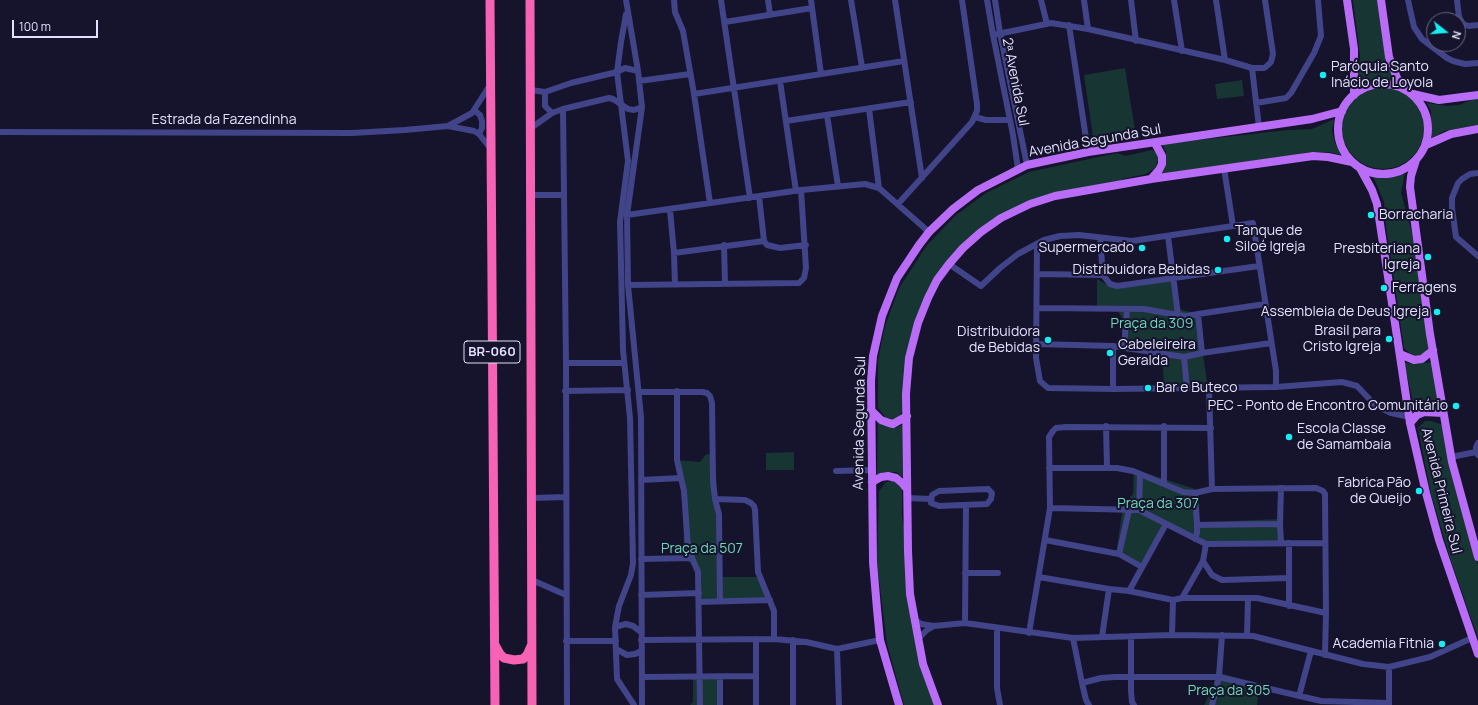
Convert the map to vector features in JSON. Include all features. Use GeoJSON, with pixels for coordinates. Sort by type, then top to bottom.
{"type":"FeatureCollection","features":[{"type":"Feature","properties":{"kind":"highway","name":"BR-060"},"geometry":{"type":"LineString","coordinates":[[490,0],[495,705]]}},
{"type":"Feature","properties":{"kind":"highway","name":"BR-060"},"geometry":{"type":"LineString","coordinates":[[530,0],[532,705]]}},
{"type":"Feature","properties":{"kind":"highway"},"geometry":{"type":"LineString","coordinates":[[494,643],[504,658],[514,660],[523,659],[527,655],[532,644]]}},
{"type":"Feature","properties":{"kind":"main road"},"geometry":{"type":"LineString","coordinates":[[1347,0],[1354,49],[1354,95]]}},
{"type":"Feature","properties":{"kind":"main road"},"geometry":{"type":"LineString","coordinates":[[1381,0],[1392,69],[1397,78],[1409,91],[1422,105],[1428,119],[1429,132],[1426,145],[1416,160],[1406,168],[1394,173],[1382,174],[1371,172],[1360,168],[1352,162],[1340,143],[1338,132],[1339,121],[1347,102],[1354,95],[1367,87],[1383,83],[1395,85],[1409,91],[1439,100],[1478,95]]}},
{"type":"Feature","properties":{"kind":"main road","name":"Avenida Segunda Sul"},"geometry":{"type":"LineString","coordinates":[[900,705],[880,640],[873,562],[871,410],[873,356],[882,316],[897,278],[929,232],[953,209],[978,190],[1027,165],[1088,152],[1312,119],[1342,111]]}},
{"type":"Feature","properties":{"kind":"main road"},"geometry":{"type":"LineString","coordinates":[[1426,145],[1451,134],[1478,129]]}},
{"type":"Feature","properties":{"kind":"main road"},"geometry":{"type":"LineString","coordinates":[[1151,179],[1162,164],[1162,156],[1155,143]]}},
{"type":"Feature","properties":{"kind":"main road"},"geometry":{"type":"LineString","coordinates":[[938,705],[923,664],[910,594],[906,394],[909,363],[918,323],[937,280],[949,264],[963,248],[981,232],[1001,218],[1030,204],[1054,196],[1151,179],[1313,156],[1328,157],[1352,162]]}},
{"type":"Feature","properties":{"kind":"main road","name":"Avenida Primeira Sul"},"geometry":{"type":"LineString","coordinates":[[1416,160],[1411,176],[1410,187],[1433,350],[1451,457],[1466,517],[1478,556]]}},
{"type":"Feature","properties":{"kind":"main road","name":"Avenida Primeira Sul"},"geometry":{"type":"LineString","coordinates":[[1360,168],[1372,190],[1377,204],[1410,420],[1426,493],[1439,540],[1478,654]]}},
{"type":"Feature","properties":{"kind":"main road"},"geometry":{"type":"LineString","coordinates":[[1400,354],[1414,360],[1422,359],[1433,350]]}},
{"type":"Feature","properties":{"kind":"main road"},"geometry":{"type":"LineString","coordinates":[[871,410],[881,420],[893,424],[907,416]]}},
{"type":"Feature","properties":{"kind":"main road"},"geometry":{"type":"LineString","coordinates":[[1410,420],[1424,412],[1443,413]]}},
{"type":"Feature","properties":{"kind":"main road"},"geometry":{"type":"LineString","coordinates":[[872,482],[881,477],[888,476],[896,478],[907,489]]}},
{"type":"Feature","properties":{"kind":"street"},"geometry":{"type":"LineString","coordinates":[[626,0],[638,71],[642,107],[628,215],[628,285],[640,392],[641,417],[642,705]]}},
{"type":"Feature","properties":{"kind":"street"},"geometry":{"type":"LineString","coordinates":[[674,0],[676,12],[683,31],[710,203]]}},
{"type":"Feature","properties":{"kind":"street"},"geometry":{"type":"LineString","coordinates":[[721,0],[750,198]]}},
{"type":"Feature","properties":{"kind":"street"},"geometry":{"type":"LineString","coordinates":[[768,0],[770,14]]}},
{"type":"Feature","properties":{"kind":"street"},"geometry":{"type":"LineString","coordinates":[[811,0],[821,74]]}},
{"type":"Feature","properties":{"kind":"street"},"geometry":{"type":"LineString","coordinates":[[851,0],[862,68]]}},
{"type":"Feature","properties":{"kind":"street"},"geometry":{"type":"LineString","coordinates":[[895,0],[922,178]]}},
{"type":"Feature","properties":{"kind":"street"},"geometry":{"type":"LineString","coordinates":[[898,204],[975,117],[978,104],[962,0]]}},
{"type":"Feature","properties":{"kind":"street","name":"2ᵃ Avenida Sul"},"geometry":{"type":"LineString","coordinates":[[987,0],[1018,169]]}},
{"type":"Feature","properties":{"kind":"street","name":"2ᵃ Avenida Sul"},"geometry":{"type":"LineString","coordinates":[[995,0],[1000,33],[1027,165]]}},
{"type":"Feature","properties":{"kind":"street"},"geometry":{"type":"LineString","coordinates":[[1041,0],[1047,24]]}},
{"type":"Feature","properties":{"kind":"street"},"geometry":{"type":"LineString","coordinates":[[1084,0],[1088,29]]}},
{"type":"Feature","properties":{"kind":"street"},"geometry":{"type":"LineString","coordinates":[[1131,0],[1136,41]]}},
{"type":"Feature","properties":{"kind":"street"},"geometry":{"type":"LineString","coordinates":[[1174,0],[1182,51]]}},
{"type":"Feature","properties":{"kind":"street"},"geometry":{"type":"LineString","coordinates":[[1216,0],[1225,60]]}},
{"type":"Feature","properties":{"kind":"street"},"geometry":{"type":"LineString","coordinates":[[993,35],[1051,23],[1069,25],[1225,60],[1252,68],[1260,68],[1267,66],[1272,59],[1273,54],[1265,0]]}},
{"type":"Feature","properties":{"kind":"street"},"geometry":{"type":"LineString","coordinates":[[1256,103],[1286,98],[1291,93],[1314,54],[1321,36],[1318,0]]}},
{"type":"Feature","properties":{"kind":"street"},"geometry":{"type":"LineString","coordinates":[[1408,0],[1414,27],[1422,38],[1452,61],[1465,64],[1478,63]]}},
{"type":"Feature","properties":{"kind":"street"},"geometry":{"type":"LineString","coordinates":[[1457,0],[1459,17],[1463,24],[1469,26],[1478,25]]}},
{"type":"Feature","properties":{"kind":"street"},"geometry":{"type":"LineString","coordinates":[[725,22],[812,8]]}},
{"type":"Feature","properties":{"kind":"street"},"geometry":{"type":"LineString","coordinates":[[627,10],[617,72],[628,161],[620,217],[621,300],[623,350],[630,418],[633,563],[631,575],[619,606],[615,627],[617,679],[634,705]]}},
{"type":"Feature","properties":{"kind":"street"},"geometry":{"type":"LineString","coordinates":[[1069,25],[1088,152]]}},
{"type":"Feature","properties":{"kind":"street"},"geometry":{"type":"LineString","coordinates":[[694,94],[904,61]]}},
{"type":"Feature","properties":{"kind":"street"},"geometry":{"type":"LineString","coordinates":[[531,90],[545,92],[572,83],[617,72],[625,68],[638,71]]}},
{"type":"Feature","properties":{"kind":"street"},"geometry":{"type":"LineString","coordinates":[[1252,68],[1259,128]]}},
{"type":"Feature","properties":{"kind":"street"},"geometry":{"type":"LineString","coordinates":[[639,81],[690,74]]}},
{"type":"Feature","properties":{"kind":"street"},"geometry":{"type":"LineString","coordinates":[[628,285],[799,283],[802,281],[806,274],[806,245],[780,81]]}},
{"type":"Feature","properties":{"kind":"street","name":"Estrada da Fazendinha"},"geometry":{"type":"LineString","coordinates":[[448,126],[462,119],[474,110],[491,83]]}},
{"type":"Feature","properties":{"kind":"street"},"geometry":{"type":"LineString","coordinates":[[545,92],[545,106],[552,114]]}},
{"type":"Feature","properties":{"kind":"street"},"geometry":{"type":"LineString","coordinates":[[531,128],[552,114],[563,109],[608,98],[611,98],[630,109],[634,110],[642,107]]}},
{"type":"Feature","properties":{"kind":"street"},"geometry":{"type":"LineString","coordinates":[[786,121],[911,102]]}},
{"type":"Feature","properties":{"kind":"street"},"geometry":{"type":"LineString","coordinates":[[563,109],[566,363],[567,705]]}},
{"type":"Feature","properties":{"kind":"street"},"geometry":{"type":"LineString","coordinates":[[869,109],[879,188]]}},
{"type":"Feature","properties":{"kind":"street"},"geometry":{"type":"LineString","coordinates":[[474,110],[480,115],[482,121],[482,128],[479,134],[492,150]]}},
{"type":"Feature","properties":{"kind":"street"},"geometry":{"type":"LineString","coordinates":[[827,115],[838,186]]}},
{"type":"Feature","properties":{"kind":"street"},"geometry":{"type":"LineString","coordinates":[[975,117],[986,120],[1010,120]]}},
{"type":"Feature","properties":{"kind":"street","name":"Estrada da Fazendinha"},"geometry":{"type":"LineString","coordinates":[[0,132],[352,133],[448,126],[468,129],[479,134]]}},
{"type":"Feature","properties":{"kind":"street"},"geometry":{"type":"LineString","coordinates":[[1224,168],[1233,226]]}},
{"type":"Feature","properties":{"kind":"street"},"geometry":{"type":"LineString","coordinates":[[1478,173],[1470,174],[1462,179],[1458,183],[1452,198],[1456,237],[1478,256]]}},
{"type":"Feature","properties":{"kind":"street"},"geometry":{"type":"LineString","coordinates":[[628,215],[759,196],[865,184],[879,188],[929,232]]}},
{"type":"Feature","properties":{"kind":"street"},"geometry":{"type":"LineString","coordinates":[[531,195],[564,195]]}},
{"type":"Feature","properties":{"kind":"street"},"geometry":{"type":"LineString","coordinates":[[759,196],[764,241],[767,245],[773,248],[806,245]]}},
{"type":"Feature","properties":{"kind":"street"},"geometry":{"type":"LineString","coordinates":[[670,210],[675,285]]}},
{"type":"Feature","properties":{"kind":"street"},"geometry":{"type":"LineString","coordinates":[[949,264],[981,286],[1018,254],[1044,240],[1060,236],[1079,235],[1128,242],[1253,223],[1276,371],[1276,387]]}},
{"type":"Feature","properties":{"kind":"street"},"geometry":{"type":"LineString","coordinates":[[1168,236],[1178,315]]}},
{"type":"Feature","properties":{"kind":"street"},"geometry":{"type":"LineString","coordinates":[[1100,238],[1103,275],[1110,284],[1117,286],[1259,266]]}},
{"type":"Feature","properties":{"kind":"street"},"geometry":{"type":"LineString","coordinates":[[674,253],[724,245],[764,241]]}},
{"type":"Feature","properties":{"kind":"street"},"geometry":{"type":"LineString","coordinates":[[1037,244],[1036,358],[1040,381],[1048,388],[1114,389],[1276,387],[1342,382],[1357,386],[1376,406],[1390,414],[1410,420]]}},
{"type":"Feature","properties":{"kind":"street"},"geometry":{"type":"LineString","coordinates":[[724,245],[725,284]]}},
{"type":"Feature","properties":{"kind":"street"},"geometry":{"type":"LineString","coordinates":[[1037,274],[1103,275]]}},
{"type":"Feature","properties":{"kind":"street"},"geometry":{"type":"LineString","coordinates":[[1037,308],[1144,309],[1188,316],[1265,304]]}},
{"type":"Feature","properties":{"kind":"street"},"geometry":{"type":"LineString","coordinates":[[1124,348],[1127,309]]}},
{"type":"Feature","properties":{"kind":"street"},"geometry":{"type":"LineString","coordinates":[[1198,314],[1202,353]]}},
{"type":"Feature","properties":{"kind":"street"},"geometry":{"type":"LineString","coordinates":[[1036,344],[1113,346],[1184,357],[1272,343]]}},
{"type":"Feature","properties":{"kind":"street"},"geometry":{"type":"LineString","coordinates":[[1113,346],[1114,389]]}},
{"type":"Feature","properties":{"kind":"street"},"geometry":{"type":"LineString","coordinates":[[623,350],[634,348]]}},
{"type":"Feature","properties":{"kind":"street"},"geometry":{"type":"LineString","coordinates":[[1184,357],[1187,388]]}},
{"type":"Feature","properties":{"kind":"street"},"geometry":{"type":"LineString","coordinates":[[566,363],[624,363]]}},
{"type":"Feature","properties":{"kind":"street"},"geometry":{"type":"LineString","coordinates":[[1209,388],[1212,489]]}},
{"type":"Feature","properties":{"kind":"street"},"geometry":{"type":"LineString","coordinates":[[565,391],[628,390]]}},
{"type":"Feature","properties":{"kind":"street"},"geometry":{"type":"LineString","coordinates":[[640,392],[677,391],[705,393],[709,394],[711,398],[713,482],[719,514],[720,601]]}},
{"type":"Feature","properties":{"kind":"street"},"geometry":{"type":"LineString","coordinates":[[677,391],[676,452],[684,491],[687,539],[692,558],[698,572],[700,705]]}},
{"type":"Feature","properties":{"kind":"street"},"geometry":{"type":"LineString","coordinates":[[630,418],[641,417]]}},
{"type":"Feature","properties":{"kind":"street"},"geometry":{"type":"LineString","coordinates":[[1106,426],[1107,467]]}},
{"type":"Feature","properties":{"kind":"street"},"geometry":{"type":"LineString","coordinates":[[1029,632],[1046,540],[1050,508],[1050,434],[1056,428],[1060,427],[1164,426],[1210,428]]}},
{"type":"Feature","properties":{"kind":"street"},"geometry":{"type":"LineString","coordinates":[[1164,426],[1164,484]]}},
{"type":"Feature","properties":{"kind":"street"},"geometry":{"type":"LineString","coordinates":[[1451,457],[1477,453],[1476,447],[1478,443]]}},
{"type":"Feature","properties":{"kind":"street"},"geometry":{"type":"LineString","coordinates":[[1049,468],[1107,467],[1128,470],[1183,492],[1195,493],[1212,489],[1281,488],[1316,488],[1324,491],[1326,497],[1325,655]]}},
{"type":"Feature","properties":{"kind":"street"},"geometry":{"type":"LineString","coordinates":[[836,471],[872,470]]}},
{"type":"Feature","properties":{"kind":"street"},"geometry":{"type":"LineString","coordinates":[[1139,510],[1140,474]]}},
{"type":"Feature","properties":{"kind":"street"},"geometry":{"type":"LineString","coordinates":[[641,480],[681,478]]}},
{"type":"Feature","properties":{"kind":"street"},"geometry":{"type":"LineString","coordinates":[[1281,488],[1281,544]]}},
{"type":"Feature","properties":{"kind":"street"},"geometry":{"type":"LineString","coordinates":[[988,489],[992,493],[988,504],[939,506],[932,503],[931,499],[935,492],[939,491],[988,489]]}},
{"type":"Feature","properties":{"kind":"street"},"geometry":{"type":"LineString","coordinates":[[1195,493],[1197,525],[1195,539]]}},
{"type":"Feature","properties":{"kind":"street"},"geometry":{"type":"LineString","coordinates":[[532,498],[566,497]]}},
{"type":"Feature","properties":{"kind":"street"},"geometry":{"type":"LineString","coordinates":[[907,498],[931,499]]}},
{"type":"Feature","properties":{"kind":"street"},"geometry":{"type":"LineString","coordinates":[[715,499],[745,500],[754,506],[758,572],[770,600],[774,614],[774,639]]}},
{"type":"Feature","properties":{"kind":"street"},"geometry":{"type":"LineString","coordinates":[[965,623],[966,505]]}},
{"type":"Feature","properties":{"kind":"street"},"geometry":{"type":"LineString","coordinates":[[1050,508],[1139,510],[1206,544],[1325,544]]}},
{"type":"Feature","properties":{"kind":"street"},"geometry":{"type":"LineString","coordinates":[[1119,554],[1129,510]]}},
{"type":"Feature","properties":{"kind":"street"},"geometry":{"type":"LineString","coordinates":[[1129,591],[1166,524]]}},
{"type":"Feature","properties":{"kind":"street"},"geometry":{"type":"LineString","coordinates":[[1197,525],[1280,524]]}},
{"type":"Feature","properties":{"kind":"street"},"geometry":{"type":"LineString","coordinates":[[1046,540],[1119,554],[1142,567]]}},
{"type":"Feature","properties":{"kind":"street"},"geometry":{"type":"LineString","coordinates":[[1289,543],[1289,606]]}},
{"type":"Feature","properties":{"kind":"street"},"geometry":{"type":"LineString","coordinates":[[1182,598],[1203,561],[1206,544]]}},
{"type":"Feature","properties":{"kind":"street"},"geometry":{"type":"LineString","coordinates":[[641,559],[692,558]]}},
{"type":"Feature","properties":{"kind":"street"},"geometry":{"type":"LineString","coordinates":[[1203,561],[1212,575],[1222,580],[1289,578]]}},
{"type":"Feature","properties":{"kind":"street"},"geometry":{"type":"LineString","coordinates":[[966,573],[998,572]]}},
{"type":"Feature","properties":{"kind":"street"},"geometry":{"type":"LineString","coordinates":[[1039,577],[1129,591],[1173,600],[1182,598],[1265,599],[1289,606],[1326,613]]}},
{"type":"Feature","properties":{"kind":"street"},"geometry":{"type":"LineString","coordinates":[[532,580],[566,595]]}},
{"type":"Feature","properties":{"kind":"street"},"geometry":{"type":"LineString","coordinates":[[1102,637],[1109,589]]}},
{"type":"Feature","properties":{"kind":"street"},"geometry":{"type":"LineString","coordinates":[[641,594],[699,593]]}},
{"type":"Feature","properties":{"kind":"street"},"geometry":{"type":"LineString","coordinates":[[1247,636],[1248,598]]}},
{"type":"Feature","properties":{"kind":"street"},"geometry":{"type":"LineString","coordinates":[[699,602],[770,600]]}},
{"type":"Feature","properties":{"kind":"street"},"geometry":{"type":"LineString","coordinates":[[1172,635],[1173,600]]}},
{"type":"Feature","properties":{"kind":"street"},"geometry":{"type":"LineString","coordinates":[[914,619],[921,624],[934,626],[965,623],[1073,638],[1172,635],[1247,636],[1257,637],[1363,664],[1389,666],[1430,657],[1472,638]]}},
{"type":"Feature","properties":{"kind":"street"},"geometry":{"type":"LineString","coordinates":[[615,627],[626,624],[634,626],[641,632]]}},
{"type":"Feature","properties":{"kind":"street"},"geometry":{"type":"LineString","coordinates":[[918,639],[927,630],[934,626]]}},
{"type":"Feature","properties":{"kind":"street"},"geometry":{"type":"LineString","coordinates":[[997,628],[997,688],[1000,705]]}},
{"type":"Feature","properties":{"kind":"street"},"geometry":{"type":"LineString","coordinates":[[1131,636],[1132,702],[1134,705]]}},
{"type":"Feature","properties":{"kind":"street"},"geometry":{"type":"LineString","coordinates":[[1212,705],[1218,677],[1222,636]]}},
{"type":"Feature","properties":{"kind":"street"},"geometry":{"type":"LineString","coordinates":[[1073,638],[1086,700],[1089,705]]}},
{"type":"Feature","properties":{"kind":"street"},"geometry":{"type":"LineString","coordinates":[[756,639],[756,705]]}},
{"type":"Feature","properties":{"kind":"street"},"geometry":{"type":"LineString","coordinates":[[641,640],[774,639],[793,640],[837,649],[880,640]]}},
{"type":"Feature","properties":{"kind":"street"},"geometry":{"type":"LineString","coordinates":[[793,640],[793,705]]}},
{"type":"Feature","properties":{"kind":"street"},"geometry":{"type":"LineString","coordinates":[[566,641],[616,641]]}},
{"type":"Feature","properties":{"kind":"street"},"geometry":{"type":"LineString","coordinates":[[616,649],[621,653],[630,655],[641,651]]}},
{"type":"Feature","properties":{"kind":"street"},"geometry":{"type":"LineString","coordinates":[[837,649],[839,705]]}},
{"type":"Feature","properties":{"kind":"street"},"geometry":{"type":"LineString","coordinates":[[1299,696],[1311,651]]}},
{"type":"Feature","properties":{"kind":"street"},"geometry":{"type":"LineString","coordinates":[[1082,683],[1101,678],[1218,677],[1299,696],[1321,703],[1389,704],[1389,666]]}},
{"type":"Feature","properties":{"kind":"street"},"geometry":{"type":"LineString","coordinates":[[642,677],[755,676]]}},
{"type":"Feature","properties":{"kind":"street"},"geometry":{"type":"LineString","coordinates":[[720,677],[720,705]]}},
{"type":"Feature","properties":{"kind":"green space"},"geometry":{"type":"Polygon","coordinates":[[[1353,0],[1379,0],[1395,80],[1378,79],[1367,81],[1357,86],[1360,56],[1353,0]]]}},
{"type":"Feature","properties":{"kind":"green space"},"geometry":{"type":"Polygon","coordinates":[[[1125,68],[1135,130],[1093,137],[1084,75],[1125,68]]]}},
{"type":"Feature","properties":{"kind":"green space"},"geometry":{"type":"Polygon","coordinates":[[[1242,80],[1244,96],[1217,99],[1215,84],[1242,80]]]}},
{"type":"Feature","properties":{"kind":"green space"},"geometry":{"type":"Polygon","coordinates":[[[1383,87],[1391,88],[1406,94],[1412,99],[1417,105],[1423,120],[1423,136],[1417,151],[1412,157],[1406,162],[1391,168],[1383,169],[1375,168],[1360,162],[1354,157],[1349,151],[1343,136],[1342,128],[1343,120],[1349,105],[1354,99],[1360,94],[1375,88],[1383,87]]]}},
{"type":"Feature","properties":{"kind":"green space"},"geometry":{"type":"Polygon","coordinates":[[[1474,99],[1478,99],[1478,125],[1444,131],[1432,138],[1431,111],[1427,103],[1447,106],[1459,105],[1474,99]]]}},
{"type":"Feature","properties":{"kind":"green space"},"geometry":{"type":"Polygon","coordinates":[[[1334,119],[1332,131],[1335,143],[1341,155],[1329,152],[1310,152],[1161,174],[1166,160],[1166,152],[1162,144],[1288,130],[1312,129],[1334,119]]]}},
{"type":"Feature","properties":{"kind":"green space"},"geometry":{"type":"Polygon","coordinates":[[[1152,150],[1158,153],[1158,160],[1155,168],[1146,174],[1122,179],[1119,182],[1027,203],[953,255],[923,301],[903,410],[899,417],[893,420],[887,419],[878,408],[878,360],[885,326],[899,288],[927,245],[956,215],[986,193],[1029,172],[1117,153],[1125,156],[1152,150]]]}},
{"type":"Feature","properties":{"kind":"green space"},"geometry":{"type":"Polygon","coordinates":[[[1405,173],[1401,193],[1412,233],[1430,346],[1421,356],[1413,356],[1404,348],[1386,226],[1384,202],[1373,176],[1385,178],[1405,173]]]}},
{"type":"Feature","properties":{"kind":"green space","name":"Praça da 309"},"geometry":{"type":"Polygon","coordinates":[[[1097,279],[1111,287],[1173,280],[1176,308],[1197,314],[1208,388],[1164,388],[1163,368],[1147,353],[1122,351],[1122,318],[1116,308],[1097,308],[1097,279]]]}},
{"type":"Feature","properties":{"kind":"green space"},"geometry":{"type":"Polygon","coordinates":[[[1404,362],[1412,364],[1433,362],[1440,411],[1416,415],[1404,362]]]}},
{"type":"Feature","properties":{"kind":"green space"},"geometry":{"type":"Polygon","coordinates":[[[878,418],[883,425],[896,428],[904,424],[905,479],[896,472],[884,472],[877,476],[878,418]]]}},
{"type":"Feature","properties":{"kind":"green space"},"geometry":{"type":"Polygon","coordinates":[[[1425,421],[1431,421],[1443,425],[1450,469],[1478,565],[1478,638],[1450,558],[1431,494],[1418,428],[1425,421]]]}},
{"type":"Feature","properties":{"kind":"green space"},"geometry":{"type":"Polygon","coordinates":[[[794,452],[794,470],[766,470],[766,453],[794,452]]]}},
{"type":"Feature","properties":{"kind":"green space","name":"Praça da 507"},"geometry":{"type":"Polygon","coordinates":[[[706,454],[715,455],[722,577],[760,577],[770,603],[698,603],[696,569],[684,557],[683,493],[675,460],[700,462],[706,454]]]}},
{"type":"Feature","properties":{"kind":"green space","name":"Praça da 307"},"geometry":{"type":"Polygon","coordinates":[[[1134,469],[1198,490],[1200,522],[1283,519],[1283,545],[1208,547],[1167,527],[1143,571],[1117,548],[1123,505],[1133,494],[1134,469]]]}},
{"type":"Feature","properties":{"kind":"green space"},"geometry":{"type":"Polygon","coordinates":[[[893,481],[902,488],[902,517],[906,537],[910,612],[936,705],[904,705],[887,644],[877,563],[879,491],[886,482],[893,481]]]}},
{"type":"Feature","properties":{"kind":"green space","name":"Praça da 305"},"geometry":{"type":"Polygon","coordinates":[[[1216,672],[1260,684],[1257,705],[1204,705],[1213,687],[1216,672]]]}},
{"type":"Feature","properties":{"kind":"green space"},"geometry":{"type":"Polygon","coordinates":[[[693,674],[723,674],[723,705],[690,705],[693,702],[693,674]]]}},
{"type":"Feature","properties":{"kind":"place","name":"Paróquia Santo Inácio de Loyola"},"geometry":{"type":"Point","coordinates":[1323,75]}},
{"type":"Feature","properties":{"kind":"place","name":"Borracharia"},"geometry":{"type":"Point","coordinates":[1371,215]}},
{"type":"Feature","properties":{"kind":"place","name":"Tanque de Siloé Igreja"},"geometry":{"type":"Point","coordinates":[1227,239]}},
{"type":"Feature","properties":{"kind":"place","name":"Supermercado"},"geometry":{"type":"Point","coordinates":[1142,248]}},
{"type":"Feature","properties":{"kind":"place","name":"Presbiteriana Igreja"},"geometry":{"type":"Point","coordinates":[1428,257]}},
{"type":"Feature","properties":{"kind":"place","name":"Distribuidora Bebidas"},"geometry":{"type":"Point","coordinates":[1218,270]}},
{"type":"Feature","properties":{"kind":"place","name":"Ferragens"},"geometry":{"type":"Point","coordinates":[1384,288]}},
{"type":"Feature","properties":{"kind":"place","name":"Assembleia de Deus Igreja"},"geometry":{"type":"Point","coordinates":[1437,312]}},
{"type":"Feature","properties":{"kind":"place","name":"Brasil para Cristo Igreja"},"geometry":{"type":"Point","coordinates":[1389,339]}},
{"type":"Feature","properties":{"kind":"place","name":"Distribuidora de Bebidas"},"geometry":{"type":"Point","coordinates":[1048,340]}},
{"type":"Feature","properties":{"kind":"place","name":"Cabeleireira Geralda"},"geometry":{"type":"Point","coordinates":[1110,353]}},
{"type":"Feature","properties":{"kind":"place","name":"Bar e Buteco"},"geometry":{"type":"Point","coordinates":[1148,388]}},
{"type":"Feature","properties":{"kind":"place","name":"PEC - Ponto de Encontro Comunitário"},"geometry":{"type":"Point","coordinates":[1456,406]}},
{"type":"Feature","properties":{"kind":"place","name":"Escola Classe de Samambaia"},"geometry":{"type":"Point","coordinates":[1289,437]}},
{"type":"Feature","properties":{"kind":"place","name":"Fabrica Pão de Queijo"},"geometry":{"type":"Point","coordinates":[1419,491]}},
{"type":"Feature","properties":{"kind":"place","name":"Academia Fitnia"},"geometry":{"type":"Point","coordinates":[1442,644]}}]}
